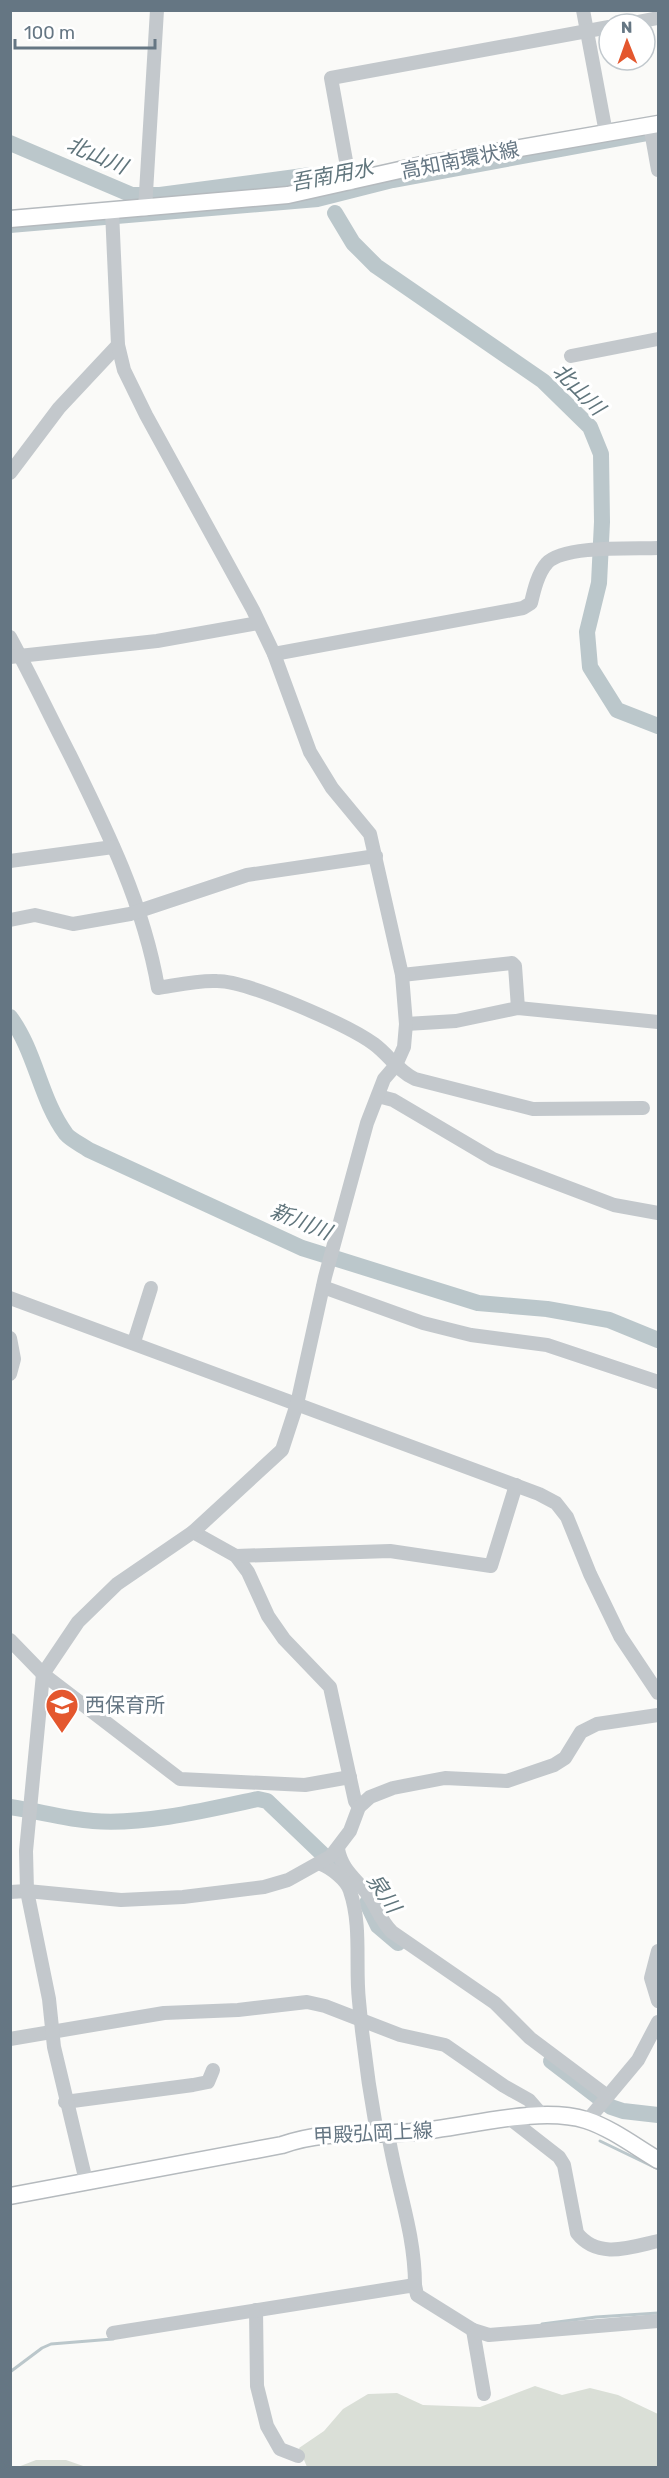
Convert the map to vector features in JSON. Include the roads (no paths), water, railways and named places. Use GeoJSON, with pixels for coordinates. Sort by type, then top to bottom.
{"type":"FeatureCollection","features":[{"type":"Feature","properties":{"kind":"main road","name":"高知南環状線"},"geometry":{"type":"LineString","coordinates":[[10,219],[112,217],[145,199],[288,195],[350,183],[422,165],[606,133],[653,130]]}},
{"type":"Feature","properties":{"kind":"main road","name":"甲殿弘岡上線"},"geometry":{"type":"LineString","coordinates":[[10,2196],[282,2145],[309,2135],[382,2133],[469,2126],[509,2118],[542,2115],[558,2115],[587,2121],[658,2160]]}},
{"type":"Feature","properties":{"kind":"street"},"geometry":{"type":"LineString","coordinates":[[145,199],[157,10]]}},
{"type":"Feature","properties":{"kind":"street"},"geometry":{"type":"LineString","coordinates":[[583,10],[606,133]]}},
{"type":"Feature","properties":{"kind":"street"},"geometry":{"type":"LineString","coordinates":[[350,183],[331,78],[597,30]]}},
{"type":"Feature","properties":{"kind":"street"},"geometry":{"type":"LineString","coordinates":[[653,130],[658,170]]}},
{"type":"Feature","properties":{"kind":"street"},"geometry":{"type":"LineString","coordinates":[[86,2181],[53,2039],[49,1999],[27,1891],[26,1851],[43,1674],[78,1622],[117,1584],[194,1532],[282,1450],[297,1404],[324,1282],[367,1123],[384,1079],[396,1065],[404,1047],[406,1024],[402,975],[370,834],[332,788],[303,740],[274,654],[242,588],[130,386],[118,345],[112,217]]}},
{"type":"Feature","properties":{"kind":"street"},"geometry":{"type":"LineString","coordinates":[[571,356],[658,339]]}},
{"type":"Feature","properties":{"kind":"street"},"geometry":{"type":"LineString","coordinates":[[10,473],[59,408],[118,345]]}},
{"type":"Feature","properties":{"kind":"street"},"geometry":{"type":"LineString","coordinates":[[274,654],[523,608],[531,603],[535,587],[547,564],[558,556],[577,552],[658,548]]}},
{"type":"Feature","properties":{"kind":"street"},"geometry":{"type":"LineString","coordinates":[[16,657],[157,641],[258,623]]}},
{"type":"Feature","properties":{"kind":"street"},"geometry":{"type":"LineString","coordinates":[[10,637],[16,657],[101,817],[140,910],[151,947],[158,988],[216,981],[236,983],[344,1026],[375,1044],[403,1073],[415,1079],[533,1109],[643,1108]]}},
{"type":"Feature","properties":{"kind":"street"},"geometry":{"type":"LineString","coordinates":[[10,861],[113,847]]}},
{"type":"Feature","properties":{"kind":"street"},"geometry":{"type":"LineString","coordinates":[[10,920],[35,915],[73,924],[140,910],[247,875],[376,856]]}},
{"type":"Feature","properties":{"kind":"street"},"geometry":{"type":"LineString","coordinates":[[402,975],[512,963],[515,966],[518,1008]]}},
{"type":"Feature","properties":{"kind":"street"},"geometry":{"type":"LineString","coordinates":[[406,1024],[456,1021],[518,1008],[658,1022]]}},
{"type":"Feature","properties":{"kind":"street"},"geometry":{"type":"LineString","coordinates":[[378,1096],[393,1100],[493,1159],[614,1205],[658,1213]]}},
{"type":"Feature","properties":{"kind":"street"},"geometry":{"type":"LineString","coordinates":[[324,1282],[423,1323],[471,1335],[547,1345],[658,1382]]}},
{"type":"Feature","properties":{"kind":"street"},"geometry":{"type":"LineString","coordinates":[[134,1342],[151,1288]]}},
{"type":"Feature","properties":{"kind":"street"},"geometry":{"type":"LineString","coordinates":[[11,1299],[134,1342],[516,1485],[556,1503],[567,1517],[590,1574],[620,1636],[658,1693]]}},
{"type":"Feature","properties":{"kind":"street"},"geometry":{"type":"LineString","coordinates":[[10,1338],[14,1359],[10,1374]]}},
{"type":"Feature","properties":{"kind":"street"},"geometry":{"type":"LineString","coordinates":[[236,1556],[390,1551],[491,1566],[516,1485]]}},
{"type":"Feature","properties":{"kind":"street"},"geometry":{"type":"LineString","coordinates":[[194,1532],[236,1556],[248,1572],[268,1616],[284,1639],[330,1687],[359,1807]]}},
{"type":"Feature","properties":{"kind":"street"},"geometry":{"type":"LineString","coordinates":[[10,1640],[43,1674],[180,1779],[305,1785],[350,1777]]}},
{"type":"Feature","properties":{"kind":"street"},"geometry":{"type":"LineString","coordinates":[[10,1892],[27,1891],[121,1900],[183,1897],[264,1887],[288,1880],[328,1858],[350,1831],[359,1807],[370,1797],[393,1788],[427,1780],[445,1778],[507,1781],[554,1765],[565,1758],[581,1732],[597,1724],[658,1715]]}},
{"type":"Feature","properties":{"kind":"street"},"geometry":{"type":"LineString","coordinates":[[328,1858],[328,1867],[350,1890],[358,1942],[362,2026],[382,2133],[409,2223],[415,2261],[416,2289]]}},
{"type":"Feature","properties":{"kind":"street"},"geometry":{"type":"LineString","coordinates":[[328,1858],[360,1884],[381,1921],[392,1932],[495,2003],[530,2038],[603,2099]]}},
{"type":"Feature","properties":{"kind":"street"},"geometry":{"type":"LineString","coordinates":[[658,1951],[651,1978],[658,2001]]}},
{"type":"Feature","properties":{"kind":"street"},"geometry":{"type":"LineString","coordinates":[[10,2039],[53,2039],[164,2013],[238,2010],[307,2002],[325,2006],[362,2026],[445,2045],[504,2086],[529,2100],[542,2115]]}},
{"type":"Feature","properties":{"kind":"street"},"geometry":{"type":"LineString","coordinates":[[587,2121],[603,2099],[638,2060],[658,2022]]}},
{"type":"Feature","properties":{"kind":"street"},"geometry":{"type":"LineString","coordinates":[[66,2102],[208,2082],[213,2070]]}},
{"type":"Feature","properties":{"kind":"street"},"geometry":{"type":"LineString","coordinates":[[509,2118],[559,2157],[564,2165],[577,2233],[583,2241],[601,2250],[658,2241]]}},
{"type":"Feature","properties":{"kind":"street"},"geometry":{"type":"LineString","coordinates":[[113,2333],[257,2315],[416,2289],[473,2330],[489,2335],[502,2336],[579,2326],[658,2321]]}},
{"type":"Feature","properties":{"kind":"street"},"geometry":{"type":"LineString","coordinates":[[257,2315],[257,2386],[261,2409],[280,2449],[298,2456]]}},
{"type":"Feature","properties":{"kind":"street"},"geometry":{"type":"LineString","coordinates":[[473,2330],[483,2394]]}},
{"type":"Feature","properties":{"kind":"waterway","name":"吾南用水"},"geometry":{"type":"LineString","coordinates":[[10,228],[318,202],[393,183],[658,134]]}},
{"type":"Feature","properties":{"kind":"waterway","name":"北山川"},"geometry":{"type":"LineString","coordinates":[[10,143],[132,195],[160,195],[311,175]]}},
{"type":"Feature","properties":{"kind":"waterway","name":"北山川"},"geometry":{"type":"LineString","coordinates":[[335,213],[353,243],[376,266],[543,381],[590,427],[601,454],[602,522],[599,583],[587,632],[590,667],[617,710],[658,726]]}},
{"type":"Feature","properties":{"kind":"waterway","name":"新川川"},"geometry":{"type":"LineString","coordinates":[[10,1017],[26,1045],[57,1120],[68,1136],[89,1150],[302,1248],[478,1303],[547,1309],[609,1320],[658,1340]]}},
{"type":"Feature","properties":{"kind":"waterway","name":"泉川"},"geometry":{"type":"LineString","coordinates":[[10,1807],[72,1819],[113,1822],[176,1816],[258,1799],[267,1801],[337,1868]]}},
{"type":"Feature","properties":{"kind":"waterway","name":"泉川"},"geometry":{"type":"LineString","coordinates":[[367,1903],[378,1926],[398,1943]]}},
{"type":"Feature","properties":{"kind":"waterway","name":"泉川"},"geometry":{"type":"LineString","coordinates":[[551,2061],[611,2107],[623,2111],[658,2115]]}},
{"type":"Feature","properties":{"kind":"waterway"},"geometry":{"type":"LineString","coordinates":[[600,2141],[658,2169]]}},
{"type":"Feature","properties":{"kind":"waterway"},"geometry":{"type":"LineString","coordinates":[[542,2324],[596,2317],[658,2313]]}},
{"type":"Feature","properties":{"kind":"waterway"},"geometry":{"type":"LineString","coordinates":[[10,2372],[51,2344],[113,2339]]}},
{"type":"Feature","properties":{"kind":"place","name":"西保育所"},"geometry":{"type":"Point","coordinates":[62,1734]}}]}
